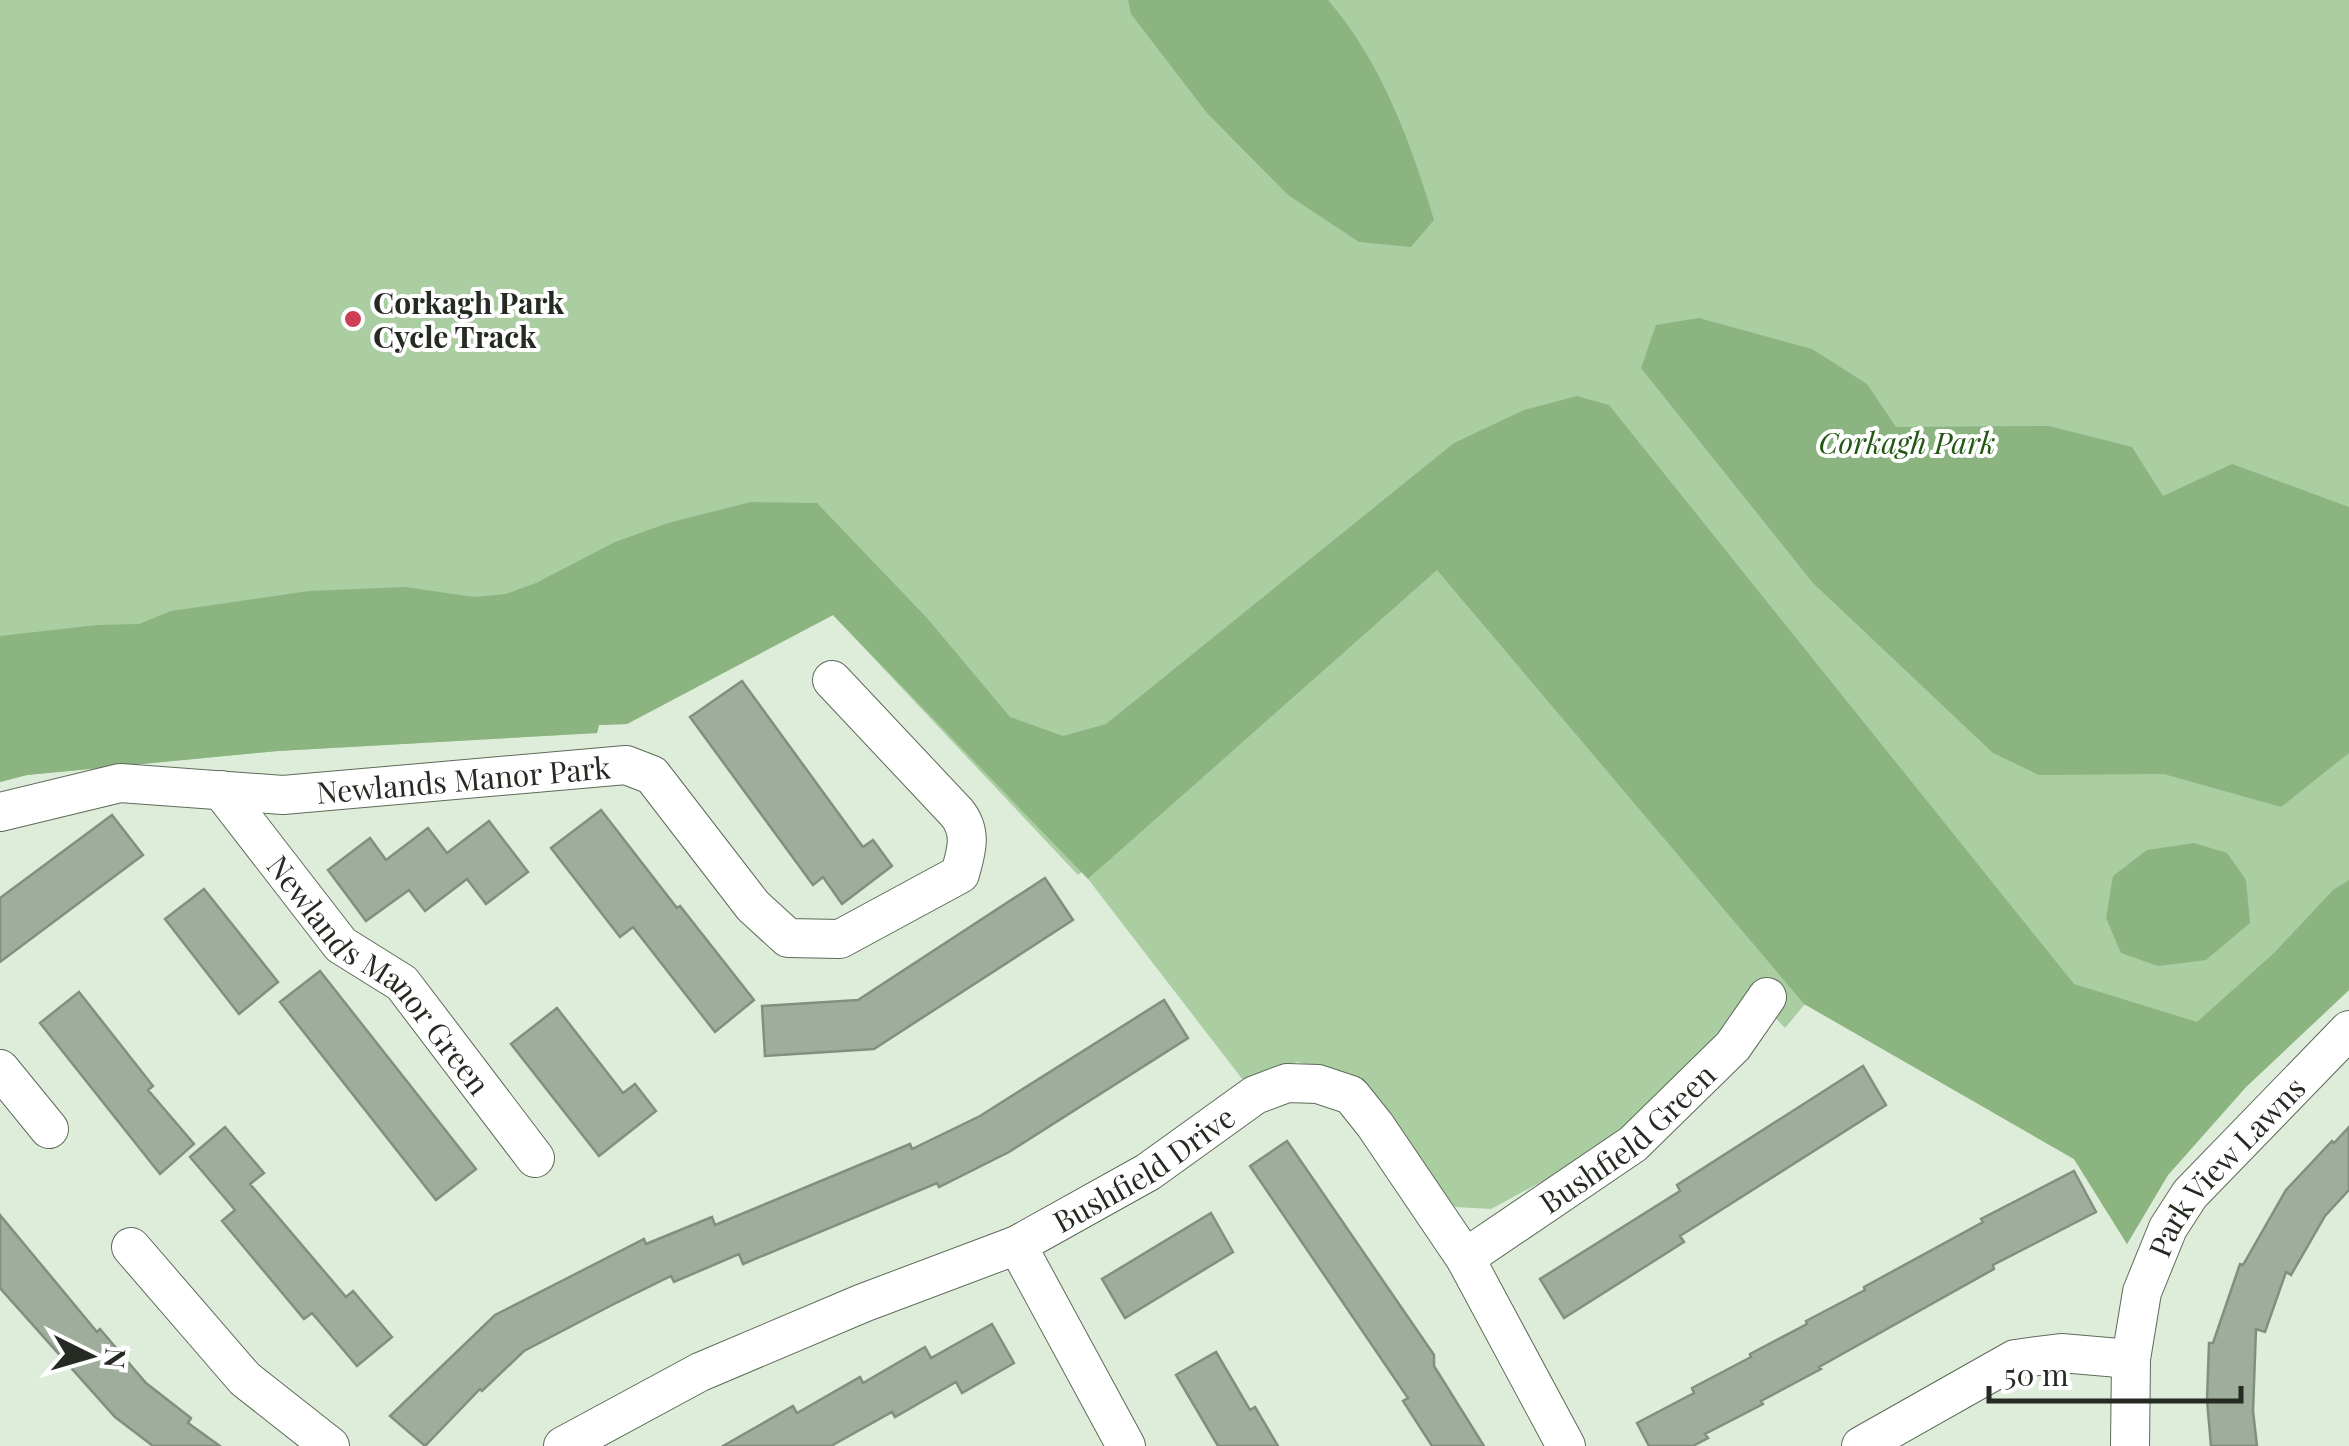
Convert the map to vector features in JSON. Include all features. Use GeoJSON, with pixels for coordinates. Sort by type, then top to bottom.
{"type":"FeatureCollection","features":[{"type":"Feature","properties":{"kind":"street","name":"Newlands Manor Park"},"geometry":{"type":"LineString","coordinates":[[0,812],[120,783],[283,796],[626,766],[652,775],[753,906],[788,938],[840,940],[960,874],[968,842],[964,822],[832,680]]}},
{"type":"Feature","properties":{"kind":"street","name":"Newlands Manor Green"},"geometry":{"type":"LineString","coordinates":[[221,790],[341,945],[402,983],[535,1158]]}},
{"type":"Feature","properties":{"kind":"street","name":"Bushfield Green"},"geometry":{"type":"LineString","coordinates":[[1465,1258],[1633,1144],[1733,1046],[1768,997]]}},
{"type":"Feature","properties":{"kind":"street","name":"Park View Lawns"},"geometry":{"type":"LineString","coordinates":[[2130,1446],[2134,1341],[2142,1292],[2168,1228],[2190,1194],[2349,1030]]}},
{"type":"Feature","properties":{"kind":"street"},"geometry":{"type":"LineString","coordinates":[[1,1073],[49,1129]]}},
{"type":"Feature","properties":{"kind":"street","name":"Bushfield Drive"},"geometry":{"type":"LineString","coordinates":[[564,1446],[700,1372],[863,1303],[1017,1245],[1148,1172],[1255,1095],[1287,1083],[1318,1084],[1351,1095],[1375,1124],[1465,1258],[1566,1446]]}},
{"type":"Feature","properties":{"kind":"street"},"geometry":{"type":"LineString","coordinates":[[1017,1245],[1126,1446]]}},
{"type":"Feature","properties":{"kind":"street"},"geometry":{"type":"LineString","coordinates":[[130,1247],[245,1379],[330,1446]]}},
{"type":"Feature","properties":{"kind":"street"},"geometry":{"type":"LineString","coordinates":[[1861,1446],[2015,1358],[2134,1341]]}},
{"type":"Feature","properties":{"kind":"green space","name":"Corkagh Park"},"geometry":{"type":"Polygon","coordinates":[[[0,0],[2349,0],[2349,990],[2246,1087],[2168,1175],[2127,1244],[2074,1159],[1805,1004],[1785,1028],[1752,994],[1626,1136],[1491,1209],[1456,1207],[1442,1198],[1334,1071],[1297,1062],[1243,1080],[1088,879],[1383,616],[1078,875],[833,615],[627,724],[599,725],[597,733],[278,751],[27,775],[0,782],[0,0]]]}},
{"type":"Feature","properties":{"kind":"green space"},"geometry":{"type":"Polygon","coordinates":[[[1128,0],[1328,0],[1379,76],[1434,220],[1411,247],[1359,242],[1288,195],[1207,113],[1131,14],[1128,0]]]}},
{"type":"Feature","properties":{"kind":"green space"},"geometry":{"type":"Polygon","coordinates":[[[1699,318],[1812,349],[1867,384],[1896,427],[2049,426],[2132,447],[2163,496],[2232,464],[2349,507],[2349,753],[2281,807],[2164,774],[2039,775],[1993,753],[1813,583],[1641,368],[1656,325],[1699,318]]]}},
{"type":"Feature","properties":{"kind":"green space"},"geometry":{"type":"Polygon","coordinates":[[[1577,396],[1609,405],[2074,984],[2197,1022],[2274,953],[2333,890],[2349,880],[2349,990],[2246,1087],[2168,1175],[2127,1244],[2074,1159],[1804,1004],[1437,570],[1088,879],[833,615],[627,724],[599,725],[597,733],[278,751],[27,775],[0,782],[0,636],[139,624],[171,611],[309,591],[405,587],[474,597],[506,594],[615,542],[668,523],[751,502],[817,503],[927,618],[1010,717],[1063,736],[1106,724],[1454,443],[1524,410],[1577,396]]]}},
{"type":"Feature","properties":{"kind":"green space"},"geometry":{"type":"Polygon","coordinates":[[[2194,843],[2227,853],[2246,880],[2250,923],[2206,960],[2158,966],[2121,953],[2106,918],[2113,876],[2147,850],[2194,843]]]}},
{"type":"Feature","properties":{"kind":"building"},"geometry":{"type":"Polygon","coordinates":[[[742,681],[863,847],[873,840],[892,866],[842,904],[823,877],[813,885],[690,717],[742,681]]]}},
{"type":"Feature","properties":{"kind":"building"},"geometry":{"type":"Polygon","coordinates":[[[601,810],[754,1000],[715,1032],[633,927],[620,937],[551,848],[601,810]]]}},
{"type":"Feature","properties":{"kind":"building"},"geometry":{"type":"Polygon","coordinates":[[[112,815],[143,855],[0,962],[0,898],[112,815]]]}},
{"type":"Feature","properties":{"kind":"building"},"geometry":{"type":"Polygon","coordinates":[[[489,821],[528,872],[486,904],[467,879],[425,911],[409,890],[366,921],[328,870],[370,838],[386,860],[428,828],[447,853],[489,821]]]}},
{"type":"Feature","properties":{"kind":"building"},"geometry":{"type":"Polygon","coordinates":[[[1045,878],[1073,920],[874,1049],[765,1056],[762,1006],[858,1000],[1045,878]]]}},
{"type":"Feature","properties":{"kind":"building"},"geometry":{"type":"Polygon","coordinates":[[[204,889],[278,982],[239,1014],[165,919],[204,889]]]}},
{"type":"Feature","properties":{"kind":"building"},"geometry":{"type":"Polygon","coordinates":[[[320,971],[476,1169],[436,1200],[280,1002],[320,971]]]}},
{"type":"Feature","properties":{"kind":"building"},"geometry":{"type":"Polygon","coordinates":[[[79,992],[153,1086],[148,1090],[194,1144],[160,1174],[40,1023],[79,992]]]}},
{"type":"Feature","properties":{"kind":"building"},"geometry":{"type":"Polygon","coordinates":[[[1164,1000],[1188,1038],[1009,1152],[939,1187],[937,1183],[743,1264],[739,1254],[674,1282],[671,1276],[610,1306],[524,1351],[480,1389],[425,1446],[390,1416],[495,1315],[644,1239],[646,1244],[712,1217],[715,1225],[910,1144],[912,1149],[980,1116],[1164,1000]]]}},
{"type":"Feature","properties":{"kind":"building"},"geometry":{"type":"Polygon","coordinates":[[[557,1008],[623,1093],[635,1084],[656,1111],[599,1156],[511,1044],[557,1008]]]}},
{"type":"Feature","properties":{"kind":"building"},"geometry":{"type":"Polygon","coordinates":[[[1863,1066],[1886,1105],[1680,1236],[1684,1242],[1564,1318],[1540,1279],[1680,1191],[1677,1185],[1863,1066]]]}},
{"type":"Feature","properties":{"kind":"building"},"geometry":{"type":"Polygon","coordinates":[[[225,1127],[264,1173],[250,1184],[346,1297],[353,1291],[392,1337],[357,1366],[312,1313],[304,1319],[222,1221],[235,1210],[190,1157],[225,1127]]]}},
{"type":"Feature","properties":{"kind":"building"},"geometry":{"type":"Polygon","coordinates":[[[2349,1127],[2349,1190],[2325,1216],[2291,1275],[2286,1272],[2265,1332],[2256,1329],[2253,1411],[2257,1446],[2211,1446],[2207,1400],[2209,1343],[2213,1343],[2240,1264],[2243,1265],[2286,1190],[2349,1127]]]}},
{"type":"Feature","properties":{"kind":"building"},"geometry":{"type":"Polygon","coordinates":[[[1287,1141],[1434,1355],[1434,1366],[1484,1446],[1432,1446],[1403,1401],[1408,1398],[1250,1166],[1287,1141]]]}},
{"type":"Feature","properties":{"kind":"building"},"geometry":{"type":"Polygon","coordinates":[[[2074,1171],[2096,1212],[1993,1265],[1994,1269],[1705,1434],[1708,1438],[1693,1446],[1649,1446],[1637,1423],[1694,1393],[1692,1388],[1751,1357],[1750,1354],[1807,1324],[1806,1321],[1865,1290],[1864,1287],[1983,1222],[1981,1219],[2074,1171]]]}},
{"type":"Feature","properties":{"kind":"building"},"geometry":{"type":"Polygon","coordinates":[[[1211,1213],[1233,1252],[1125,1318],[1102,1279],[1211,1213]]]}},
{"type":"Feature","properties":{"kind":"building"},"geometry":{"type":"Polygon","coordinates":[[[0,1215],[97,1332],[100,1329],[146,1383],[191,1418],[188,1423],[220,1446],[153,1446],[115,1417],[0,1288],[0,1215]]]}},
{"type":"Feature","properties":{"kind":"building"},"geometry":{"type":"Polygon","coordinates":[[[992,1324],[1014,1363],[962,1393],[956,1382],[895,1417],[892,1412],[831,1446],[723,1446],[793,1406],[797,1413],[860,1377],[863,1383],[925,1347],[931,1358],[992,1324]]]}},
{"type":"Feature","properties":{"kind":"building"},"geometry":{"type":"Polygon","coordinates":[[[1216,1352],[1250,1410],[1255,1407],[1278,1446],[1218,1446],[1176,1375],[1216,1352]]]}},
{"type":"Feature","properties":{"kind":"place","name":"Corkagh Park Cycle Track"},"geometry":{"type":"Point","coordinates":[353,319]}}]}
